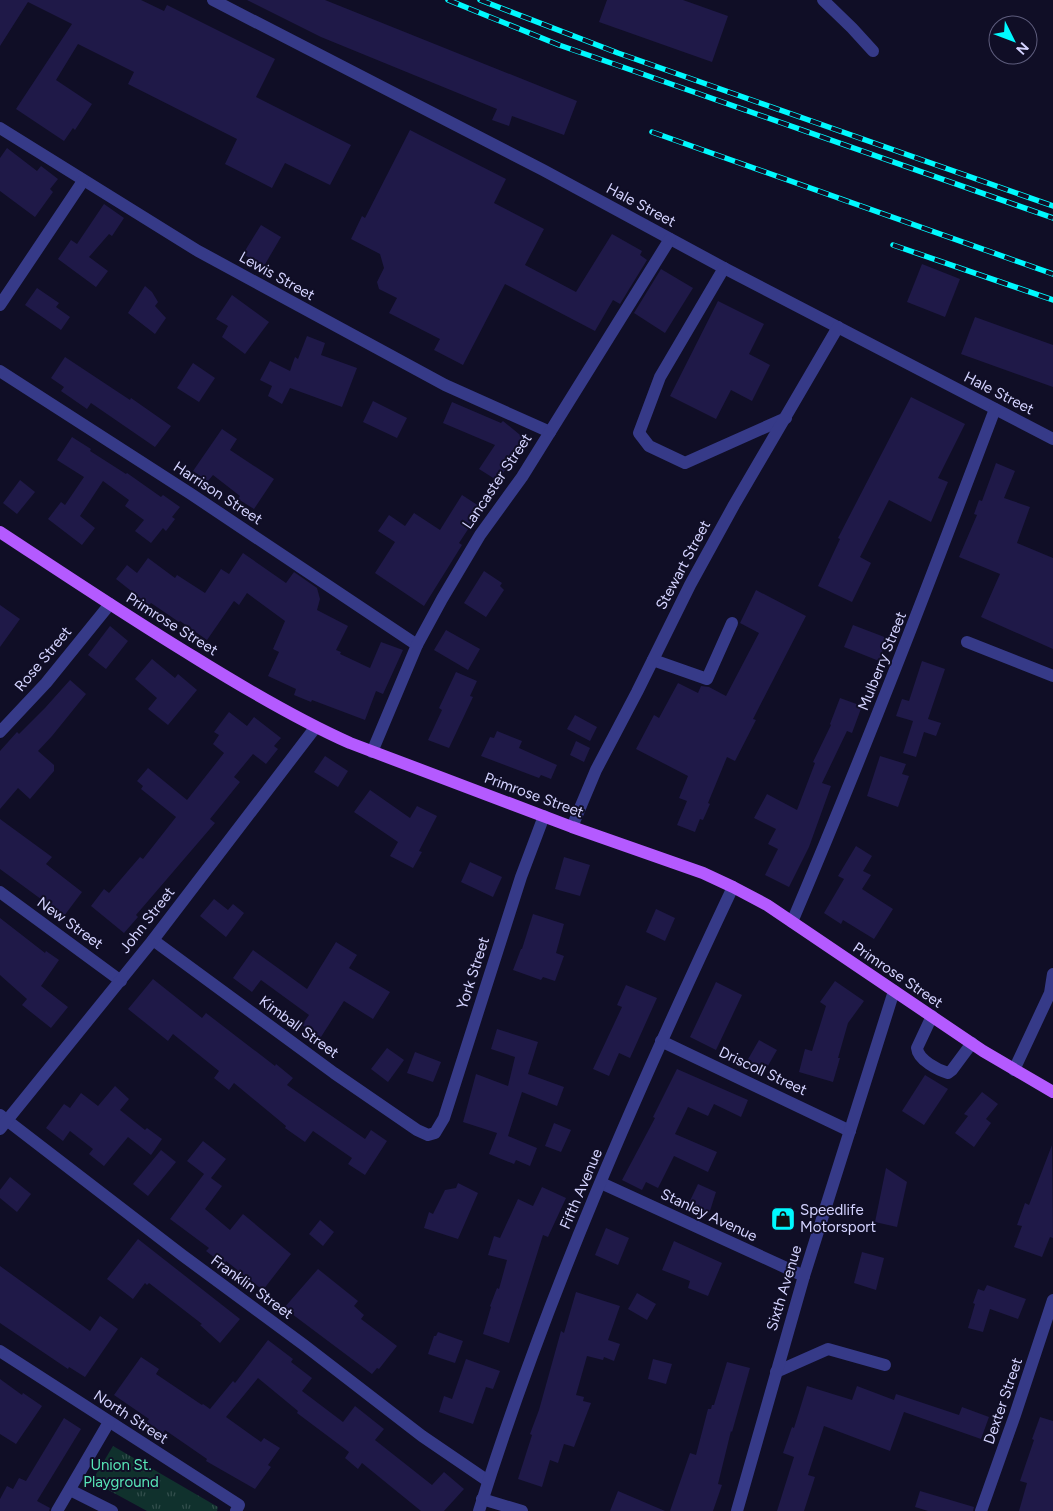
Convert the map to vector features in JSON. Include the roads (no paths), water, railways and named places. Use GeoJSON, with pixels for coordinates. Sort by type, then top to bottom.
{"type":"FeatureCollection","features":[{"type":"Feature","properties":{"kind":"main road","name":"Primrose Street"},"geometry":{"type":"LineString","coordinates":[[0,532],[110,604],[232,680],[315,728],[372,752],[572,827],[703,873],[767,905],[972,1043],[1053,1092]]}},
{"type":"Feature","properties":{"kind":"street","name":"Hale Street"},"geometry":{"type":"LineString","coordinates":[[213,0],[543,170],[724,268],[1053,439]]}},
{"type":"Feature","properties":{"kind":"street"},"geometry":{"type":"LineString","coordinates":[[823,0],[873,52]]}},
{"type":"Feature","properties":{"kind":"street","name":"Lewis Street"},"geometry":{"type":"LineString","coordinates":[[0,128],[198,251],[445,386],[550,432]]}},
{"type":"Feature","properties":{"kind":"street"},"geometry":{"type":"LineString","coordinates":[[0,304],[83,181]]}},
{"type":"Feature","properties":{"kind":"street","name":"Lancaster Street"},"geometry":{"type":"LineString","coordinates":[[372,752],[417,645],[480,535],[522,477],[670,239]]}},
{"type":"Feature","properties":{"kind":"street"},"geometry":{"type":"LineString","coordinates":[[724,268],[660,377],[640,433],[649,446],[685,463],[786,418]]}},
{"type":"Feature","properties":{"kind":"street","name":"Stewart Street"},"geometry":{"type":"LineString","coordinates":[[572,827],[596,770],[703,561],[734,504],[838,327]]}},
{"type":"Feature","properties":{"kind":"street","name":"Harrison Street"},"geometry":{"type":"LineString","coordinates":[[0,371],[191,494],[417,645]]}},
{"type":"Feature","properties":{"kind":"street","name":"Mulberry Street"},"geometry":{"type":"LineString","coordinates":[[792,922],[870,735],[995,409]]}},
{"type":"Feature","properties":{"kind":"street","name":"Rose Street"},"geometry":{"type":"LineString","coordinates":[[0,732],[46,682],[110,604]]}},
{"type":"Feature","properties":{"kind":"street"},"geometry":{"type":"LineString","coordinates":[[653,660],[707,679],[732,623]]}},
{"type":"Feature","properties":{"kind":"street"},"geometry":{"type":"LineString","coordinates":[[967,642],[1053,676]]}},
{"type":"Feature","properties":{"kind":"street","name":"John Street"},"geometry":{"type":"LineString","coordinates":[[2,1122],[121,981],[315,728]]}},
{"type":"Feature","properties":{"kind":"street","name":"York Street"},"geometry":{"type":"LineString","coordinates":[[428,1136],[435,1133],[444,1118],[521,877],[544,816]]}},
{"type":"Feature","properties":{"kind":"street","name":"Fifth Avenue"},"geometry":{"type":"LineString","coordinates":[[481,1505],[504,1431],[557,1289],[661,1041],[733,887]]}},
{"type":"Feature","properties":{"kind":"street","name":"New Street"},"geometry":{"type":"LineString","coordinates":[[0,892],[121,981]]}},
{"type":"Feature","properties":{"kind":"street","name":"Kimball Street"},"geometry":{"type":"LineString","coordinates":[[153,940],[334,1074],[416,1130],[428,1136]]}},
{"type":"Feature","properties":{"kind":"street"},"geometry":{"type":"LineString","coordinates":[[1014,1070],[1050,993],[1053,974]]}},
{"type":"Feature","properties":{"kind":"street","name":"Sixth Avenue"},"geometry":{"type":"LineString","coordinates":[[737,1511],[804,1276],[894,991]]}},
{"type":"Feature","properties":{"kind":"street"},"geometry":{"type":"LineString","coordinates":[[932,1016],[917,1048],[921,1057],[948,1073],[972,1043]]}},
{"type":"Feature","properties":{"kind":"street","name":"Driscoll Street"},"geometry":{"type":"LineString","coordinates":[[661,1041],[850,1131]]}},
{"type":"Feature","properties":{"kind":"street","name":"Franklin Street"},"geometry":{"type":"LineString","coordinates":[[2,1122],[304,1345],[422,1436],[488,1481]]}},
{"type":"Feature","properties":{"kind":"street","name":"Stanley Avenue"},"geometry":{"type":"LineString","coordinates":[[601,1183],[804,1276]]}},
{"type":"Feature","properties":{"kind":"street","name":"Dexter Street"},"geometry":{"type":"LineString","coordinates":[[981,1511],[1016,1415],[1053,1300]]}},
{"type":"Feature","properties":{"kind":"street"},"geometry":{"type":"LineString","coordinates":[[776,1372],[828,1349],[885,1365]]}},
{"type":"Feature","properties":{"kind":"street","name":"North Street"},"geometry":{"type":"LineString","coordinates":[[0,1351],[239,1505],[236,1511]]}},
{"type":"Feature","properties":{"kind":"street"},"geometry":{"type":"LineString","coordinates":[[58,1511],[109,1422]]}},
{"type":"Feature","properties":{"kind":"street"},"geometry":{"type":"LineString","coordinates":[[70,1490],[112,1511]]}},
{"type":"Feature","properties":{"kind":"street"},"geometry":{"type":"LineString","coordinates":[[481,1505],[522,1511]]}},
{"type":"Feature","properties":{"kind":"railway"},"geometry":{"type":"LineString","coordinates":[[448,0],[559,45],[1053,218]]}},
{"type":"Feature","properties":{"kind":"railway"},"geometry":{"type":"LineString","coordinates":[[480,0],[618,53],[1053,206]]}},
{"type":"Feature","properties":{"kind":"railway"},"geometry":{"type":"LineString","coordinates":[[652,132],[1053,274]]}},
{"type":"Feature","properties":{"kind":"railway"},"geometry":{"type":"LineString","coordinates":[[893,245],[1053,300]]}},
{"type":"Feature","properties":{"kind":"place","name":"Speedlife Motorsport"},"geometry":{"type":"Point","coordinates":[783,1219]}},
{"type":"Feature","properties":{"kind":"park label","name":"Union St. Playground"},"geometry":{"type":"Point","coordinates":[121,1474]}}]}
